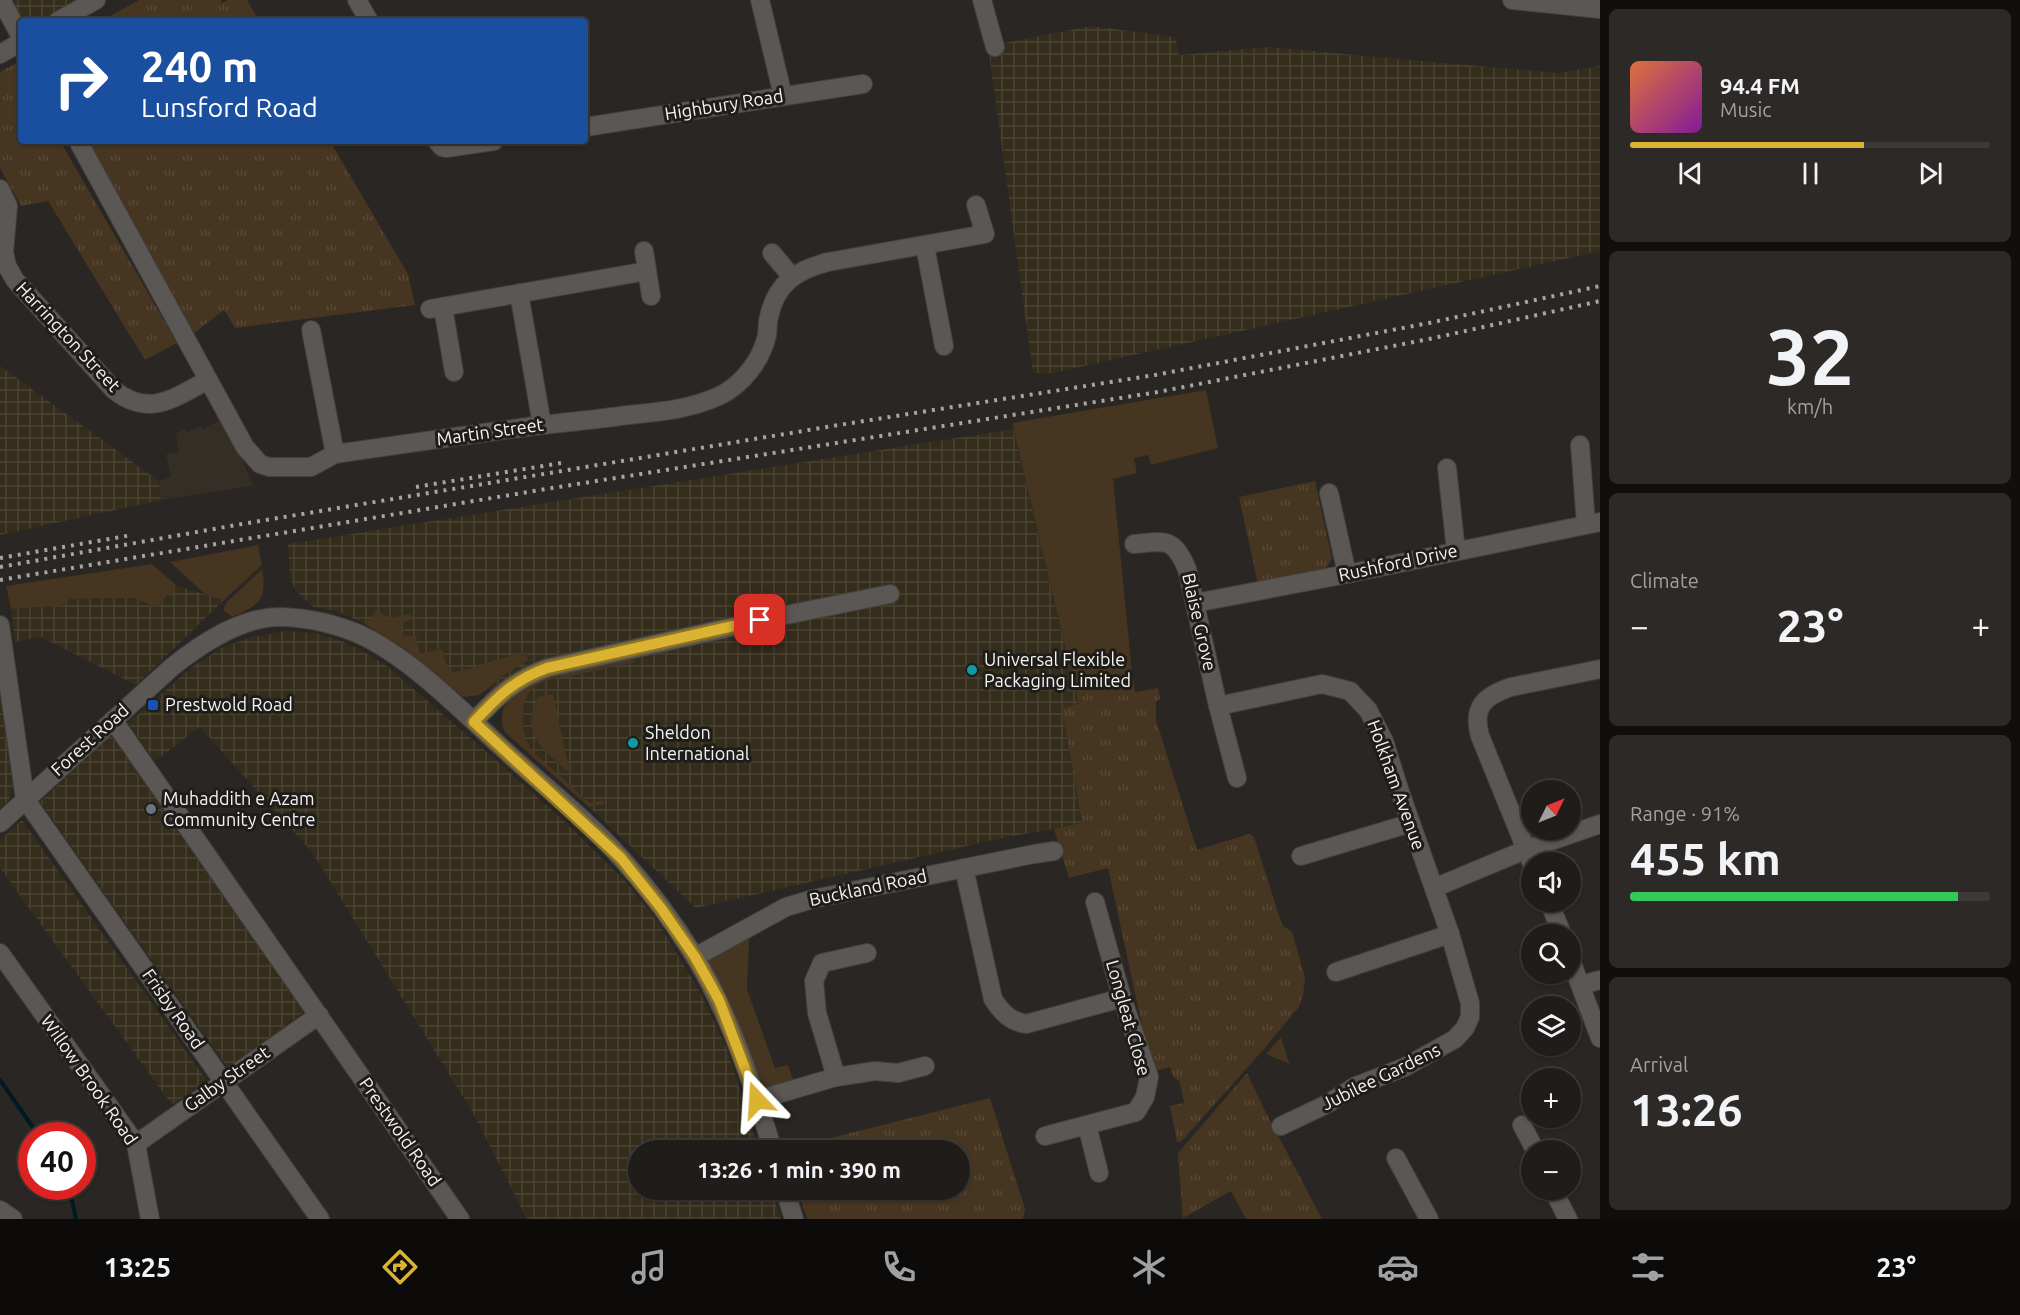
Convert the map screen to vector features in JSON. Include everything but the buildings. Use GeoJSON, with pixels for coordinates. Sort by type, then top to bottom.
{"type":"FeatureCollection","features":[{"type":"Feature","properties":{"kind":"street"},"geometry":{"type":"LineString","coordinates":[[1,0],[18,32]]}},
{"type":"Feature","properties":{"kind":"street"},"geometry":{"type":"LineString","coordinates":[[63,18],[96,0]]}},
{"type":"Feature","properties":{"kind":"street"},"geometry":{"type":"LineString","coordinates":[[357,0],[367,18]]}},
{"type":"Feature","properties":{"kind":"street"},"geometry":{"type":"LineString","coordinates":[[760,0],[783,96]]}},
{"type":"Feature","properties":{"kind":"street"},"geometry":{"type":"LineString","coordinates":[[982,0],[995,47]]}},
{"type":"Feature","properties":{"kind":"street"},"geometry":{"type":"LineString","coordinates":[[1512,0],[1600,9]]}},
{"type":"Feature","properties":{"kind":"street"},"geometry":{"type":"LineString","coordinates":[[0,54],[18,44]]}},
{"type":"Feature","properties":{"kind":"street","name":"Highbury Road"},"geometry":{"type":"LineString","coordinates":[[588,127],[863,84]]}},
{"type":"Feature","properties":{"kind":"street","name":"Martin Street"},"geometry":{"type":"LineString","coordinates":[[80,144],[245,447],[260,464],[269,467],[311,467],[335,454],[542,425],[680,410],[722,394],[743,378],[763,349],[771,308],[783,285],[792,277],[808,267],[828,262],[985,234],[976,205]]}},
{"type":"Feature","properties":{"kind":"street"},"geometry":{"type":"LineString","coordinates":[[439,144],[446,148],[473,144]]}},
{"type":"Feature","properties":{"kind":"street","name":"Harrington Street"},"geometry":{"type":"LineString","coordinates":[[0,189],[8,206],[4,252],[7,266],[15,280],[114,390],[125,399],[138,404],[151,405],[165,402],[208,380]]}},
{"type":"Feature","properties":{"kind":"street"},"geometry":{"type":"LineString","coordinates":[[925,246],[944,346]]}},
{"type":"Feature","properties":{"kind":"street"},"geometry":{"type":"LineString","coordinates":[[644,251],[651,296]]}},
{"type":"Feature","properties":{"kind":"street"},"geometry":{"type":"LineString","coordinates":[[772,253],[792,277]]}},
{"type":"Feature","properties":{"kind":"street"},"geometry":{"type":"LineString","coordinates":[[454,372],[436,308],[647,271]]}},
{"type":"Feature","properties":{"kind":"street"},"geometry":{"type":"LineString","coordinates":[[519,293],[542,425]]}},
{"type":"Feature","properties":{"kind":"street"},"geometry":{"type":"LineString","coordinates":[[311,330],[335,454]]}},
{"type":"Feature","properties":{"kind":"street"},"geometry":{"type":"LineString","coordinates":[[1580,445],[1593,523]]}},
{"type":"Feature","properties":{"kind":"street"},"geometry":{"type":"LineString","coordinates":[[1447,468],[1456,551]]}},
{"type":"Feature","properties":{"kind":"street"},"geometry":{"type":"LineString","coordinates":[[1329,493],[1347,574]]}},
{"type":"Feature","properties":{"kind":"street","name":"Rushford Drive"},"geometry":{"type":"LineString","coordinates":[[1195,603],[1593,523]]}},
{"type":"Feature","properties":{"kind":"street","name":"Blaise Grove"},"geometry":{"type":"LineString","coordinates":[[1134,544],[1163,542],[1178,549],[1187,569],[1218,706]]}},
{"type":"Feature","properties":{"kind":"street"},"geometry":{"type":"LineString","coordinates":[[474,722],[498,697],[525,676],[547,668],[890,594]]}},
{"type":"Feature","properties":{"kind":"street","name":"Forest Road"},"geometry":{"type":"LineString","coordinates":[[0,823],[172,667],[221,634],[245,624],[280,617],[334,625],[362,636],[388,651],[422,676],[621,858],[661,908],[695,957],[719,1000],[770,1140]]}},
{"type":"Feature","properties":{"kind":"street"},"geometry":{"type":"LineString","coordinates":[[0,625],[4,673],[25,799]]}},
{"type":"Feature","properties":{"kind":"street"},"geometry":{"type":"LineString","coordinates":[[1526,852],[1480,736],[1476,720],[1479,708],[1499,691],[1600,669]]}},
{"type":"Feature","properties":{"kind":"street","name":"Holkham Avenue"},"geometry":{"type":"LineString","coordinates":[[1218,706],[1322,684],[1350,691],[1368,710],[1384,741],[1450,934],[1470,1003],[1470,1017]]}},
{"type":"Feature","properties":{"kind":"street"},"geometry":{"type":"LineString","coordinates":[[1218,706],[1237,778]]}},
{"type":"Feature","properties":{"kind":"street","name":"Prestwold Road"},"geometry":{"type":"LineString","coordinates":[[113,720],[460,1219]]}},
{"type":"Feature","properties":{"kind":"street","name":"Frisby Road"},"geometry":{"type":"LineString","coordinates":[[25,799],[320,1219]]}},
{"type":"Feature","properties":{"kind":"street"},"geometry":{"type":"LineString","coordinates":[[1301,856],[1411,823]]}},
{"type":"Feature","properties":{"kind":"street"},"geometry":{"type":"LineString","coordinates":[[1539,852],[1600,824]]}},
{"type":"Feature","properties":{"kind":"street","name":"Buckland Road"},"geometry":{"type":"LineString","coordinates":[[695,957],[786,907],[867,887],[1053,851]]}},
{"type":"Feature","properties":{"kind":"street"},"geometry":{"type":"LineString","coordinates":[[1434,888],[1521,859]]}},
{"type":"Feature","properties":{"kind":"street"},"geometry":{"type":"LineString","coordinates":[[964,868],[993,999],[1002,1012],[1015,1022],[1026,1024],[1122,998]]}},
{"type":"Feature","properties":{"kind":"street","name":"Longleat Close"},"geometry":{"type":"LineString","coordinates":[[1045,1136],[1136,1112],[1145,1097],[1149,1077],[1122,998],[1095,902]]}},
{"type":"Feature","properties":{"kind":"street"},"geometry":{"type":"LineString","coordinates":[[1335,972],[1450,934]]}},
{"type":"Feature","properties":{"kind":"street","name":"Willow Brook Road"},"geometry":{"type":"LineString","coordinates":[[0,953],[136,1144],[150,1219]]}},
{"type":"Feature","properties":{"kind":"street"},"geometry":{"type":"LineString","coordinates":[[836,1077],[817,1013],[814,981],[822,963],[867,953]]}},
{"type":"Feature","properties":{"kind":"street"},"geometry":{"type":"LineString","coordinates":[[1600,980],[1581,985],[1600,1038]]}},
{"type":"Feature","properties":{"kind":"street","name":"Galby Street"},"geometry":{"type":"LineString","coordinates":[[136,1144],[319,1015]]}},
{"type":"Feature","properties":{"kind":"street","name":"Jubilee Gardens"},"geometry":{"type":"LineString","coordinates":[[1281,1126],[1327,1104],[1356,1086],[1405,1067],[1442,1047],[1455,1039],[1465,1028],[1470,1017]]}},
{"type":"Feature","properties":{"kind":"street"},"geometry":{"type":"LineString","coordinates":[[757,1100],[836,1077],[875,1071],[898,1073],[925,1066]]}},
{"type":"Feature","properties":{"kind":"street"},"geometry":{"type":"LineString","coordinates":[[1087,1125],[1099,1173]]}},
{"type":"Feature","properties":{"kind":"street"},"geometry":{"type":"LineString","coordinates":[[1396,1158],[1430,1219]]}},
{"type":"Feature","properties":{"kind":"street"},"geometry":{"type":"LineString","coordinates":[[788,1200],[794,1219]]}},
{"type":"Feature","properties":{"kind":"street"},"geometry":{"type":"LineString","coordinates":[[1558,1200],[1568,1219]]}},
{"type":"Feature","properties":{"kind":"street"},"geometry":{"type":"LineString","coordinates":[[0,1210],[13,1219]]}},
{"type":"Feature","properties":{"kind":"shaded area"},"geometry":{"type":"Polygon","coordinates":[[[5,0],[87,0],[56,18],[19,18],[5,0]]]}},
{"type":"Feature","properties":{"kind":"shaded area"},"geometry":{"type":"Polygon","coordinates":[[[1091,26],[1175,37],[1179,55],[1268,47],[1558,73],[1600,66],[1600,251],[1053,373],[1033,373],[988,46],[1091,26]]]}},
{"type":"Feature","properties":{"kind":"shaded area"},"geometry":{"type":"Polygon","coordinates":[[[0,366],[159,481],[161,500],[0,535],[0,366]]]}},
{"type":"Feature","properties":{"kind":"shaded area"},"geometry":{"type":"Polygon","coordinates":[[[220,420],[242,459],[253,486],[161,500],[159,481],[171,477],[166,454],[179,452],[176,434],[184,429],[188,432],[201,426],[203,429],[220,420]]]}},
{"type":"Feature","properties":{"kind":"shaded area"},"geometry":{"type":"Polygon","coordinates":[[[1013,429],[1079,705],[1062,708],[1082,824],[1002,838],[696,908],[589,807],[506,733],[502,720],[506,704],[489,688],[479,695],[463,697],[404,648],[365,624],[339,612],[312,606],[296,591],[290,578],[288,544],[1013,429]]]}},
{"type":"Feature","properties":{"kind":"shaded area"},"geometry":{"type":"Polygon","coordinates":[[[177,586],[224,600],[136,685],[41,637],[15,642],[11,609],[60,606],[70,599],[133,598],[156,607],[177,586]]]}},
{"type":"Feature","properties":{"kind":"shaded area"},"geometry":{"type":"Polygon","coordinates":[[[285,631],[315,633],[344,642],[388,667],[566,823],[626,882],[657,921],[699,990],[727,1049],[756,1140],[628,1140],[628,1200],[774,1200],[781,1219],[527,1219],[473,1113],[312,852],[200,727],[155,761],[128,723],[192,667],[223,647],[252,637],[285,631]]]}},
{"type":"Feature","properties":{"kind":"shaded area"},"geometry":{"type":"Polygon","coordinates":[[[0,697],[13,786],[9,801],[0,809],[0,697]]]}},
{"type":"Feature","properties":{"kind":"shaded area"},"geometry":{"type":"Polygon","coordinates":[[[111,735],[304,1012],[228,1068],[40,802],[111,735]]]}},
{"type":"Feature","properties":{"kind":"shaded area"},"geometry":{"type":"Polygon","coordinates":[[[22,820],[207,1081],[172,1105],[0,868],[0,840],[22,820]]]}},
{"type":"Feature","properties":{"kind":"green space"},"geometry":{"type":"Polygon","coordinates":[[[139,0],[221,0],[222,3],[228,0],[247,0],[257,18],[106,18],[139,0]]]}},
{"type":"Feature","properties":{"kind":"green space"},"geometry":{"type":"Polygon","coordinates":[[[18,62],[18,144],[62,144],[177,343],[145,360],[48,201],[21,206],[0,168],[0,72],[18,62]]]}},
{"type":"Feature","properties":{"kind":"green space"},"geometry":{"type":"Polygon","coordinates":[[[88,144],[332,144],[408,274],[415,305],[235,328],[224,310],[194,333],[88,144]]]}},
{"type":"Feature","properties":{"kind":"green space"},"geometry":{"type":"Polygon","coordinates":[[[1206,390],[1218,448],[1151,465],[1148,455],[1134,458],[1137,473],[1113,479],[1132,672],[1074,684],[1012,423],[1206,390]]]}},
{"type":"Feature","properties":{"kind":"green space"},"geometry":{"type":"Polygon","coordinates":[[[1315,481],[1332,559],[1321,575],[1259,589],[1239,497],[1315,481]]]}},
{"type":"Feature","properties":{"kind":"green space"},"geometry":{"type":"Polygon","coordinates":[[[258,545],[262,565],[224,600],[206,595],[170,562],[258,545]]]}},
{"type":"Feature","properties":{"kind":"green space"},"geometry":{"type":"Polygon","coordinates":[[[152,564],[177,586],[156,607],[133,598],[70,599],[60,606],[11,609],[6,586],[152,564]]]}},
{"type":"Feature","properties":{"kind":"green space"},"geometry":{"type":"Polygon","coordinates":[[[262,569],[264,588],[259,600],[249,609],[232,617],[223,610],[226,603],[262,569]]]}},
{"type":"Feature","properties":{"kind":"green space"},"geometry":{"type":"Polygon","coordinates":[[[378,609],[387,618],[410,614],[411,620],[401,623],[404,637],[416,635],[420,654],[442,649],[449,673],[478,667],[477,665],[526,652],[528,660],[479,695],[463,697],[404,648],[365,624],[378,609]]]}},
{"type":"Feature","properties":{"kind":"green space"},"geometry":{"type":"Polygon","coordinates":[[[634,659],[635,662],[543,682],[532,690],[524,706],[523,725],[532,751],[590,803],[603,800],[605,804],[589,807],[506,733],[502,721],[504,707],[530,686],[546,679],[634,659]]]}},
{"type":"Feature","properties":{"kind":"green space"},"geometry":{"type":"Polygon","coordinates":[[[1132,672],[1135,692],[1158,688],[1160,699],[1156,702],[1156,720],[1197,850],[1249,834],[1254,837],[1282,925],[1292,932],[1305,977],[1303,996],[1298,1008],[1181,1142],[1177,1142],[1170,1106],[1184,1103],[1180,1082],[1173,1077],[1170,1067],[1152,1072],[1108,868],[1069,878],[1054,829],[1082,823],[1062,708],[1079,704],[1074,684],[1132,672]]]}},
{"type":"Feature","properties":{"kind":"green space"},"geometry":{"type":"Polygon","coordinates":[[[553,694],[569,769],[567,771],[542,747],[532,730],[533,710],[538,697],[553,694]]]}},
{"type":"Feature","properties":{"kind":"green space"},"geometry":{"type":"Polygon","coordinates":[[[745,929],[749,941],[747,989],[775,1068],[788,1065],[795,1085],[757,1100],[695,957],[745,929]]]}},
{"type":"Feature","properties":{"kind":"green space"},"geometry":{"type":"Polygon","coordinates":[[[1281,1037],[1288,1060],[1290,1064],[1266,1054],[1281,1037]]]}},
{"type":"Feature","properties":{"kind":"green space"},"geometry":{"type":"Polygon","coordinates":[[[1247,1073],[1322,1219],[1246,1219],[1231,1191],[1183,1218],[1179,1152],[1247,1073]]]}},
{"type":"Feature","properties":{"kind":"green space"},"geometry":{"type":"Polygon","coordinates":[[[990,1098],[1025,1209],[1023,1219],[807,1219],[801,1200],[970,1200],[970,1140],[823,1140],[990,1098]]]}},
{"type":"Feature","properties":{"kind":"waterway"},"geometry":{"type":"LineString","coordinates":[[0,1080],[29,1122]]}},
{"type":"Feature","properties":{"kind":"waterway"},"geometry":{"type":"LineString","coordinates":[[72,1200],[76,1219]]}},
{"type":"Feature","properties":{"kind":"railway"},"geometry":{"type":"LineString","coordinates":[[0,567],[242,524],[1155,375],[1429,323],[1600,286]]}},
{"type":"Feature","properties":{"kind":"railway"},"geometry":{"type":"LineString","coordinates":[[0,580],[546,489],[1158,392],[1434,338],[1600,301]]}},
{"type":"Feature","properties":{"kind":"railway"},"geometry":{"type":"LineString","coordinates":[[416,487],[561,463]]}},
{"type":"Feature","properties":{"kind":"railway"},"geometry":{"type":"LineString","coordinates":[[0,558],[132,535]]}},
{"type":"Feature","properties":{"kind":"place","name":"Universal Flexible Packaging Limited"},"geometry":{"type":"Point","coordinates":[972,670]}},
{"type":"Feature","properties":{"kind":"place","name":"Prestwold Road"},"geometry":{"type":"Point","coordinates":[153,705]}},
{"type":"Feature","properties":{"kind":"place","name":"Sheldon International"},"geometry":{"type":"Point","coordinates":[633,743]}},
{"type":"Feature","properties":{"kind":"place","name":"Muhaddith e Azam Community Centre"},"geometry":{"type":"Point","coordinates":[151,809]}},
{"type":"Feature","properties":{"kind":"route"},"geometry":{"type":"LineString","coordinates":[[757,1100],[719,1000],[695,957],[661,908],[621,858],[474,722],[498,697],[525,676],[547,668],[760,620]]}}]}
